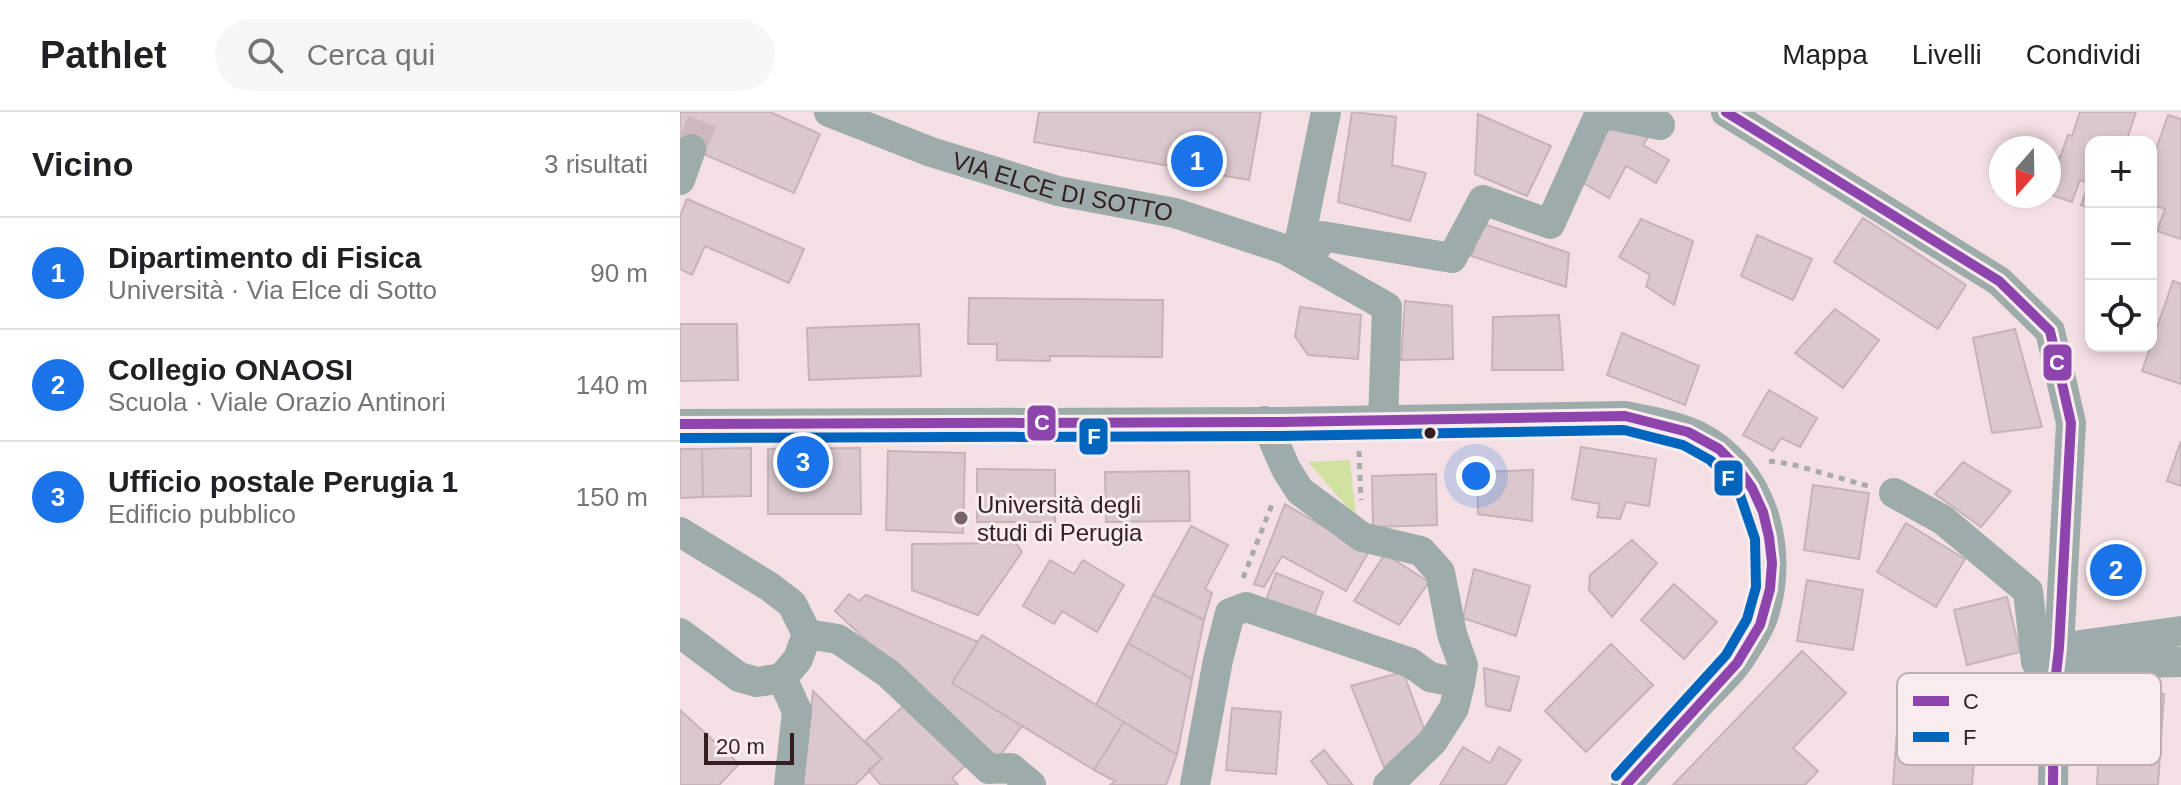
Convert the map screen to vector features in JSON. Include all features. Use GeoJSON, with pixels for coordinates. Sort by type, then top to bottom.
{"type":"FeatureCollection","features":[{"type":"Feature","properties":{"kind":"street","name":"VIA ELCE DI SOTTO"},"geometry":{"type":"LineString","coordinates":[[829,112],[931,152],[1058,191],[1175,213],[1303,258],[1387,307],[1383,421]]}},
{"type":"Feature","properties":{"kind":"street"},"geometry":{"type":"LineString","coordinates":[[1303,258],[1326,112]]}},
{"type":"Feature","properties":{"kind":"street"},"geometry":{"type":"LineString","coordinates":[[1726,112],[1999,281],[2050,331],[2071,423],[2056,673]]}},
{"type":"Feature","properties":{"kind":"street"},"geometry":{"type":"LineString","coordinates":[[1303,258],[1322,236],[1452,258],[1483,200],[1550,224],[1600,113],[1660,125]]}},
{"type":"Feature","properties":{"kind":"street"},"geometry":{"type":"LineString","coordinates":[[680,180],[691,149]]}},
{"type":"Feature","properties":{"kind":"street"},"geometry":{"type":"LineString","coordinates":[[680,424],[1383,421],[1625,416],[1665,424],[1696,436],[1752,467],[1757,496],[1771,537],[1773,574],[1764,616],[1739,660],[1626,785]]}},
{"type":"Feature","properties":{"kind":"street"},"geometry":{"type":"LineString","coordinates":[[1265,421],[1286,469],[1300,491],[1362,537],[1421,551],[1440,572],[1452,634],[1463,665],[1454,708],[1433,741],[1388,785]]}},
{"type":"Feature","properties":{"kind":"street"},"geometry":{"type":"LineString","coordinates":[[1894,493],[1943,520],[2028,591],[2036,662],[2043,673]]}},
{"type":"Feature","properties":{"kind":"street"},"geometry":{"type":"LineString","coordinates":[[680,532],[770,587],[792,604],[807,634],[798,659],[782,678],[757,682],[739,677],[680,633]]}},
{"type":"Feature","properties":{"kind":"street"},"geometry":{"type":"LineString","coordinates":[[1195,785],[1230,613],[1246,607],[1411,663],[1430,677],[1460,683]]}},
{"type":"Feature","properties":{"kind":"street"},"geometry":{"type":"LineString","coordinates":[[2058,655],[2181,631]]}},
{"type":"Feature","properties":{"kind":"street"},"geometry":{"type":"LineString","coordinates":[[807,634],[838,639],[889,674],[989,769],[1011,768],[1031,785]]}},
{"type":"Feature","properties":{"kind":"street"},"geometry":{"type":"LineString","coordinates":[[2058,655],[2072,665],[2181,662]]}},
{"type":"Feature","properties":{"kind":"street"},"geometry":{"type":"LineString","coordinates":[[782,678],[797,711],[789,785]]}},
{"type":"Feature","properties":{"kind":"street"},"geometry":{"type":"LineString","coordinates":[[2053,765],[2053,785]]}},
{"type":"Feature","properties":{"kind":"path"},"geometry":{"type":"LineString","coordinates":[[1359,451],[1362,537]]}},
{"type":"Feature","properties":{"kind":"path"},"geometry":{"type":"LineString","coordinates":[[1752,467],[1772,460],[1894,493]]}},
{"type":"Feature","properties":{"kind":"path"},"geometry":{"type":"LineString","coordinates":[[1230,613],[1286,469]]}},
{"type":"Feature","properties":{"kind":"green space"},"geometry":{"type":"Polygon","coordinates":[[[1350,460],[1356,517],[1308,462],[1350,460]]]}},
{"type":"Feature","properties":{"kind":"building"},"geometry":{"type":"Polygon","coordinates":[[[680,112],[770,112],[820,134],[794,193],[680,144],[680,112]]]}},
{"type":"Feature","properties":{"kind":"building"},"geometry":{"type":"Polygon","coordinates":[[[1039,112],[1261,112],[1249,180],[1034,142],[1039,112]]]}},
{"type":"Feature","properties":{"kind":"building"},"geometry":{"type":"Polygon","coordinates":[[[1352,112],[1396,117],[1392,165],[1426,173],[1410,221],[1338,202],[1352,112]]]}},
{"type":"Feature","properties":{"kind":"building"},"geometry":{"type":"Polygon","coordinates":[[[2080,112],[2136,112],[2128,136],[2085,136],[2085,182],[2080,180],[2072,202],[2061,198],[2061,155],[2068,135],[2072,136],[2080,112]]]}},
{"type":"Feature","properties":{"kind":"building"},"geometry":{"type":"Polygon","coordinates":[[[1478,114],[1551,146],[1527,196],[1475,174],[1478,114]]]}},
{"type":"Feature","properties":{"kind":"building"},"geometry":{"type":"Polygon","coordinates":[[[2168,115],[2181,119],[2181,239],[2157,231],[2165,209],[2157,206],[2157,147],[2168,115]]]}},
{"type":"Feature","properties":{"kind":"building"},"geometry":{"type":"Polygon","coordinates":[[[1615,118],[1648,137],[1643,145],[1669,160],[1656,183],[1626,166],[1609,198],[1580,181],[1615,118]]]}},
{"type":"Feature","properties":{"kind":"building"},"geometry":{"type":"Polygon","coordinates":[[[687,199],[804,249],[789,283],[705,246],[692,275],[680,269],[680,216],[687,199]]]}},
{"type":"Feature","properties":{"kind":"building"},"geometry":{"type":"Polygon","coordinates":[[[1863,218],[1966,285],[1938,329],[1834,262],[1863,218]]]}},
{"type":"Feature","properties":{"kind":"building"},"geometry":{"type":"Polygon","coordinates":[[[1641,219],[1693,241],[1674,305],[1646,286],[1650,275],[1619,257],[1641,219]]]}},
{"type":"Feature","properties":{"kind":"building"},"geometry":{"type":"Polygon","coordinates":[[[1484,224],[1569,253],[1566,287],[1471,256],[1484,224]]]}},
{"type":"Feature","properties":{"kind":"building"},"geometry":{"type":"Polygon","coordinates":[[[1757,235],[1812,259],[1793,300],[1741,276],[1757,235]]]}},
{"type":"Feature","properties":{"kind":"building"},"geometry":{"type":"Polygon","coordinates":[[[2173,281],[2181,284],[2181,384],[2142,371],[2149,352],[2157,352],[2157,327],[2173,281]]]}},
{"type":"Feature","properties":{"kind":"building"},"geometry":{"type":"Polygon","coordinates":[[[969,298],[1163,300],[1162,357],[1050,356],[1050,361],[997,360],[997,344],[968,344],[969,298]]]}},
{"type":"Feature","properties":{"kind":"building"},"geometry":{"type":"Polygon","coordinates":[[[1405,301],[1452,306],[1453,359],[1401,360],[1405,301]]]}},
{"type":"Feature","properties":{"kind":"building"},"geometry":{"type":"Polygon","coordinates":[[[1300,307],[1361,315],[1358,359],[1308,355],[1295,336],[1300,307]]]}},
{"type":"Feature","properties":{"kind":"building"},"geometry":{"type":"Polygon","coordinates":[[[1835,309],[1879,340],[1843,388],[1795,353],[1835,309]]]}},
{"type":"Feature","properties":{"kind":"building"},"geometry":{"type":"Polygon","coordinates":[[[1559,315],[1563,370],[1492,370],[1493,317],[1559,315]]]}},
{"type":"Feature","properties":{"kind":"building"},"geometry":{"type":"Polygon","coordinates":[[[680,324],[737,324],[738,380],[680,381],[680,324]]]}},
{"type":"Feature","properties":{"kind":"building"},"geometry":{"type":"Polygon","coordinates":[[[919,324],[921,376],[809,380],[807,328],[919,324]]]}},
{"type":"Feature","properties":{"kind":"building"},"geometry":{"type":"Polygon","coordinates":[[[2015,329],[2042,427],[1992,433],[1973,338],[2015,329]]]}},
{"type":"Feature","properties":{"kind":"building"},"geometry":{"type":"Polygon","coordinates":[[[1622,333],[1699,366],[1685,405],[1607,375],[1622,333]]]}},
{"type":"Feature","properties":{"kind":"building"},"geometry":{"type":"Polygon","coordinates":[[[1769,390],[1817,418],[1800,447],[1781,438],[1773,451],[1743,435],[1769,390]]]}},
{"type":"Feature","properties":{"kind":"building"},"geometry":{"type":"Polygon","coordinates":[[[2181,441],[2181,486],[2167,481],[2181,441]]]}},
{"type":"Feature","properties":{"kind":"building"},"geometry":{"type":"Polygon","coordinates":[[[1581,447],[1656,459],[1649,506],[1626,502],[1620,519],[1597,517],[1600,504],[1572,499],[1581,447]]]}},
{"type":"Feature","properties":{"kind":"building"},"geometry":{"type":"Polygon","coordinates":[[[751,448],[751,496],[703,497],[702,449],[751,448]]]}},
{"type":"Feature","properties":{"kind":"building"},"geometry":{"type":"Polygon","coordinates":[[[860,448],[861,514],[768,514],[768,449],[860,448]]]}},
{"type":"Feature","properties":{"kind":"building"},"geometry":{"type":"Polygon","coordinates":[[[680,449],[702,449],[703,497],[680,498],[680,449]]]}},
{"type":"Feature","properties":{"kind":"building"},"geometry":{"type":"Polygon","coordinates":[[[888,451],[965,453],[963,533],[886,530],[888,451]]]}},
{"type":"Feature","properties":{"kind":"building"},"geometry":{"type":"Polygon","coordinates":[[[1963,462],[2011,491],[1981,527],[1935,494],[1963,462]]]}},
{"type":"Feature","properties":{"kind":"building"},"geometry":{"type":"Polygon","coordinates":[[[977,469],[1055,470],[1055,522],[977,522],[977,469]]]}},
{"type":"Feature","properties":{"kind":"building"},"geometry":{"type":"Polygon","coordinates":[[[1533,470],[1532,521],[1478,514],[1477,472],[1533,470]]]}},
{"type":"Feature","properties":{"kind":"building"},"geometry":{"type":"Polygon","coordinates":[[[1189,471],[1190,521],[1106,522],[1105,472],[1189,471]]]}},
{"type":"Feature","properties":{"kind":"building"},"geometry":{"type":"Polygon","coordinates":[[[1436,474],[1437,525],[1373,527],[1372,476],[1436,474]]]}},
{"type":"Feature","properties":{"kind":"building"},"geometry":{"type":"Polygon","coordinates":[[[1813,485],[1869,493],[1859,559],[1804,550],[1813,485]]]}},
{"type":"Feature","properties":{"kind":"building"},"geometry":{"type":"Polygon","coordinates":[[[1285,504],[1368,553],[1346,591],[1282,556],[1264,587],[1254,584],[1285,504]]]}},
{"type":"Feature","properties":{"kind":"building"},"geometry":{"type":"Polygon","coordinates":[[[1906,523],[1965,559],[1936,607],[1877,572],[1906,523]]]}},
{"type":"Feature","properties":{"kind":"building"},"geometry":{"type":"Polygon","coordinates":[[[1191,526],[1228,545],[1205,589],[1212,593],[1204,620],[1153,595],[1191,526]]]}},
{"type":"Feature","properties":{"kind":"building"},"geometry":{"type":"Polygon","coordinates":[[[1632,540],[1657,563],[1612,617],[1589,590],[1590,575],[1632,540]]]}},
{"type":"Feature","properties":{"kind":"building"},"geometry":{"type":"Polygon","coordinates":[[[1016,543],[1022,552],[978,615],[912,590],[912,544],[1016,543]]]}},
{"type":"Feature","properties":{"kind":"building"},"geometry":{"type":"Polygon","coordinates":[[[1385,554],[1429,582],[1399,625],[1354,601],[1385,554]]]}},
{"type":"Feature","properties":{"kind":"building"},"geometry":{"type":"Polygon","coordinates":[[[1050,560],[1074,574],[1083,560],[1124,585],[1097,632],[1062,611],[1054,624],[1023,606],[1050,560]]]}},
{"type":"Feature","properties":{"kind":"building"},"geometry":{"type":"Polygon","coordinates":[[[1474,569],[1530,586],[1516,636],[1463,618],[1474,569]]]}},
{"type":"Feature","properties":{"kind":"building"},"geometry":{"type":"Polygon","coordinates":[[[1276,573],[1323,592],[1311,624],[1264,606],[1276,573]]]}},
{"type":"Feature","properties":{"kind":"building"},"geometry":{"type":"Polygon","coordinates":[[[1807,580],[1863,590],[1853,650],[1797,641],[1807,580]]]}},
{"type":"Feature","properties":{"kind":"building"},"geometry":{"type":"Polygon","coordinates":[[[1674,584],[1717,622],[1684,659],[1641,620],[1674,584]]]}},
{"type":"Feature","properties":{"kind":"building"},"geometry":{"type":"Polygon","coordinates":[[[849,594],[859,601],[866,595],[978,642],[952,683],[1022,726],[996,761],[835,611],[849,594]]]}},
{"type":"Feature","properties":{"kind":"building"},"geometry":{"type":"Polygon","coordinates":[[[1153,595],[1204,620],[1192,679],[1128,643],[1153,595]]]}},
{"type":"Feature","properties":{"kind":"building"},"geometry":{"type":"Polygon","coordinates":[[[2007,597],[2020,652],[1967,665],[1954,610],[2007,597]]]}},
{"type":"Feature","properties":{"kind":"building"},"geometry":{"type":"Polygon","coordinates":[[[982,635],[1124,722],[1094,770],[952,683],[982,635]]]}},
{"type":"Feature","properties":{"kind":"building"},"geometry":{"type":"Polygon","coordinates":[[[1128,643],[1192,679],[1177,755],[1096,705],[1128,643]]]}},
{"type":"Feature","properties":{"kind":"building"},"geometry":{"type":"Polygon","coordinates":[[[1611,644],[1653,685],[1586,752],[1545,711],[1611,644]]]}},
{"type":"Feature","properties":{"kind":"building"},"geometry":{"type":"Polygon","coordinates":[[[1802,651],[1846,693],[1793,748],[1818,771],[1805,785],[1673,785],[1802,651]]]}},
{"type":"Feature","properties":{"kind":"building"},"geometry":{"type":"Polygon","coordinates":[[[1484,668],[1519,677],[1510,711],[1486,706],[1484,668]]]}},
{"type":"Feature","properties":{"kind":"building"},"geometry":{"type":"Polygon","coordinates":[[[1403,672],[1425,731],[1384,767],[1351,686],[1403,672]]]}},
{"type":"Feature","properties":{"kind":"building"},"geometry":{"type":"Polygon","coordinates":[[[813,691],[882,759],[855,785],[803,785],[813,691]]]}},
{"type":"Feature","properties":{"kind":"building"},"geometry":{"type":"Polygon","coordinates":[[[2161,694],[2164,694],[2161,740],[2161,694]]]}},
{"type":"Feature","properties":{"kind":"building"},"geometry":{"type":"Polygon","coordinates":[[[908,702],[965,766],[952,778],[958,785],[881,785],[868,770],[882,759],[865,741],[908,702]]]}},
{"type":"Feature","properties":{"kind":"building"},"geometry":{"type":"Polygon","coordinates":[[[1232,708],[1281,712],[1276,774],[1226,770],[1232,708]]]}},
{"type":"Feature","properties":{"kind":"building"},"geometry":{"type":"Polygon","coordinates":[[[680,710],[739,764],[719,785],[680,785],[680,710]]]}},
{"type":"Feature","properties":{"kind":"building"},"geometry":{"type":"Polygon","coordinates":[[[1124,722],[1177,755],[1166,785],[1110,785],[1115,781],[1094,770],[1124,722]]]}},
{"type":"Feature","properties":{"kind":"building"},"geometry":{"type":"Polygon","coordinates":[[[1897,731],[1897,765],[1974,765],[1972,785],[1893,785],[1897,731]]]}},
{"type":"Feature","properties":{"kind":"building"},"geometry":{"type":"Polygon","coordinates":[[[1463,747],[1490,763],[1499,747],[1521,760],[1505,785],[1440,785],[1463,747]]]}},
{"type":"Feature","properties":{"kind":"building"},"geometry":{"type":"Polygon","coordinates":[[[1324,750],[1353,785],[1329,785],[1311,761],[1324,750]]]}},
{"type":"Feature","properties":{"kind":"building"},"geometry":{"type":"Polygon","coordinates":[[[2098,765],[2159,765],[2158,785],[2097,785],[2098,765]]]}},
{"type":"Feature","properties":{"kind":"tunnel"},"geometry":{"type":"LineString","coordinates":[[691,149],[706,112]]}},
{"type":"Feature","properties":{"kind":"transit line","name":"C"},"geometry":{"type":"LineString","coordinates":[[1726,112],[1999,281],[2050,331],[2071,423],[2056,673]]}},
{"type":"Feature","properties":{"kind":"transit line","name":"C"},"geometry":{"type":"LineString","coordinates":[[680,424],[1280,422],[1625,416],[1688,432],[1719,449],[1752,488],[1763,512],[1769,537],[1772,563],[1770,589],[1760,625],[1737,663],[1626,785]]}},
{"type":"Feature","properties":{"kind":"transit line","name":"F"},"geometry":{"type":"LineString","coordinates":[[680,438],[1280,436],[1624,430],[1683,445],[1710,460],[1727,476],[1740,495],[1755,539],[1756,587],[1747,619],[1726,655],[1616,776]]}},
{"type":"Feature","properties":{"kind":"transit line","name":"C"},"geometry":{"type":"LineString","coordinates":[[2053,765],[2053,785]]}},
{"type":"Feature","properties":{"kind":"place","name":"Dipartimento di Fisica"},"geometry":{"type":"Point","coordinates":[1197,161]}},
{"type":"Feature","properties":{"kind":"place","name":"Ufficio postale Perugia 1"},"geometry":{"type":"Point","coordinates":[803,462]}},
{"type":"Feature","properties":{"kind":"place","name":"Università degli studi di Perugia"},"geometry":{"type":"Point","coordinates":[961,518]}},
{"type":"Feature","properties":{"kind":"place","name":"Collegio ONAOSI"},"geometry":{"type":"Point","coordinates":[2116,570]}}]}
